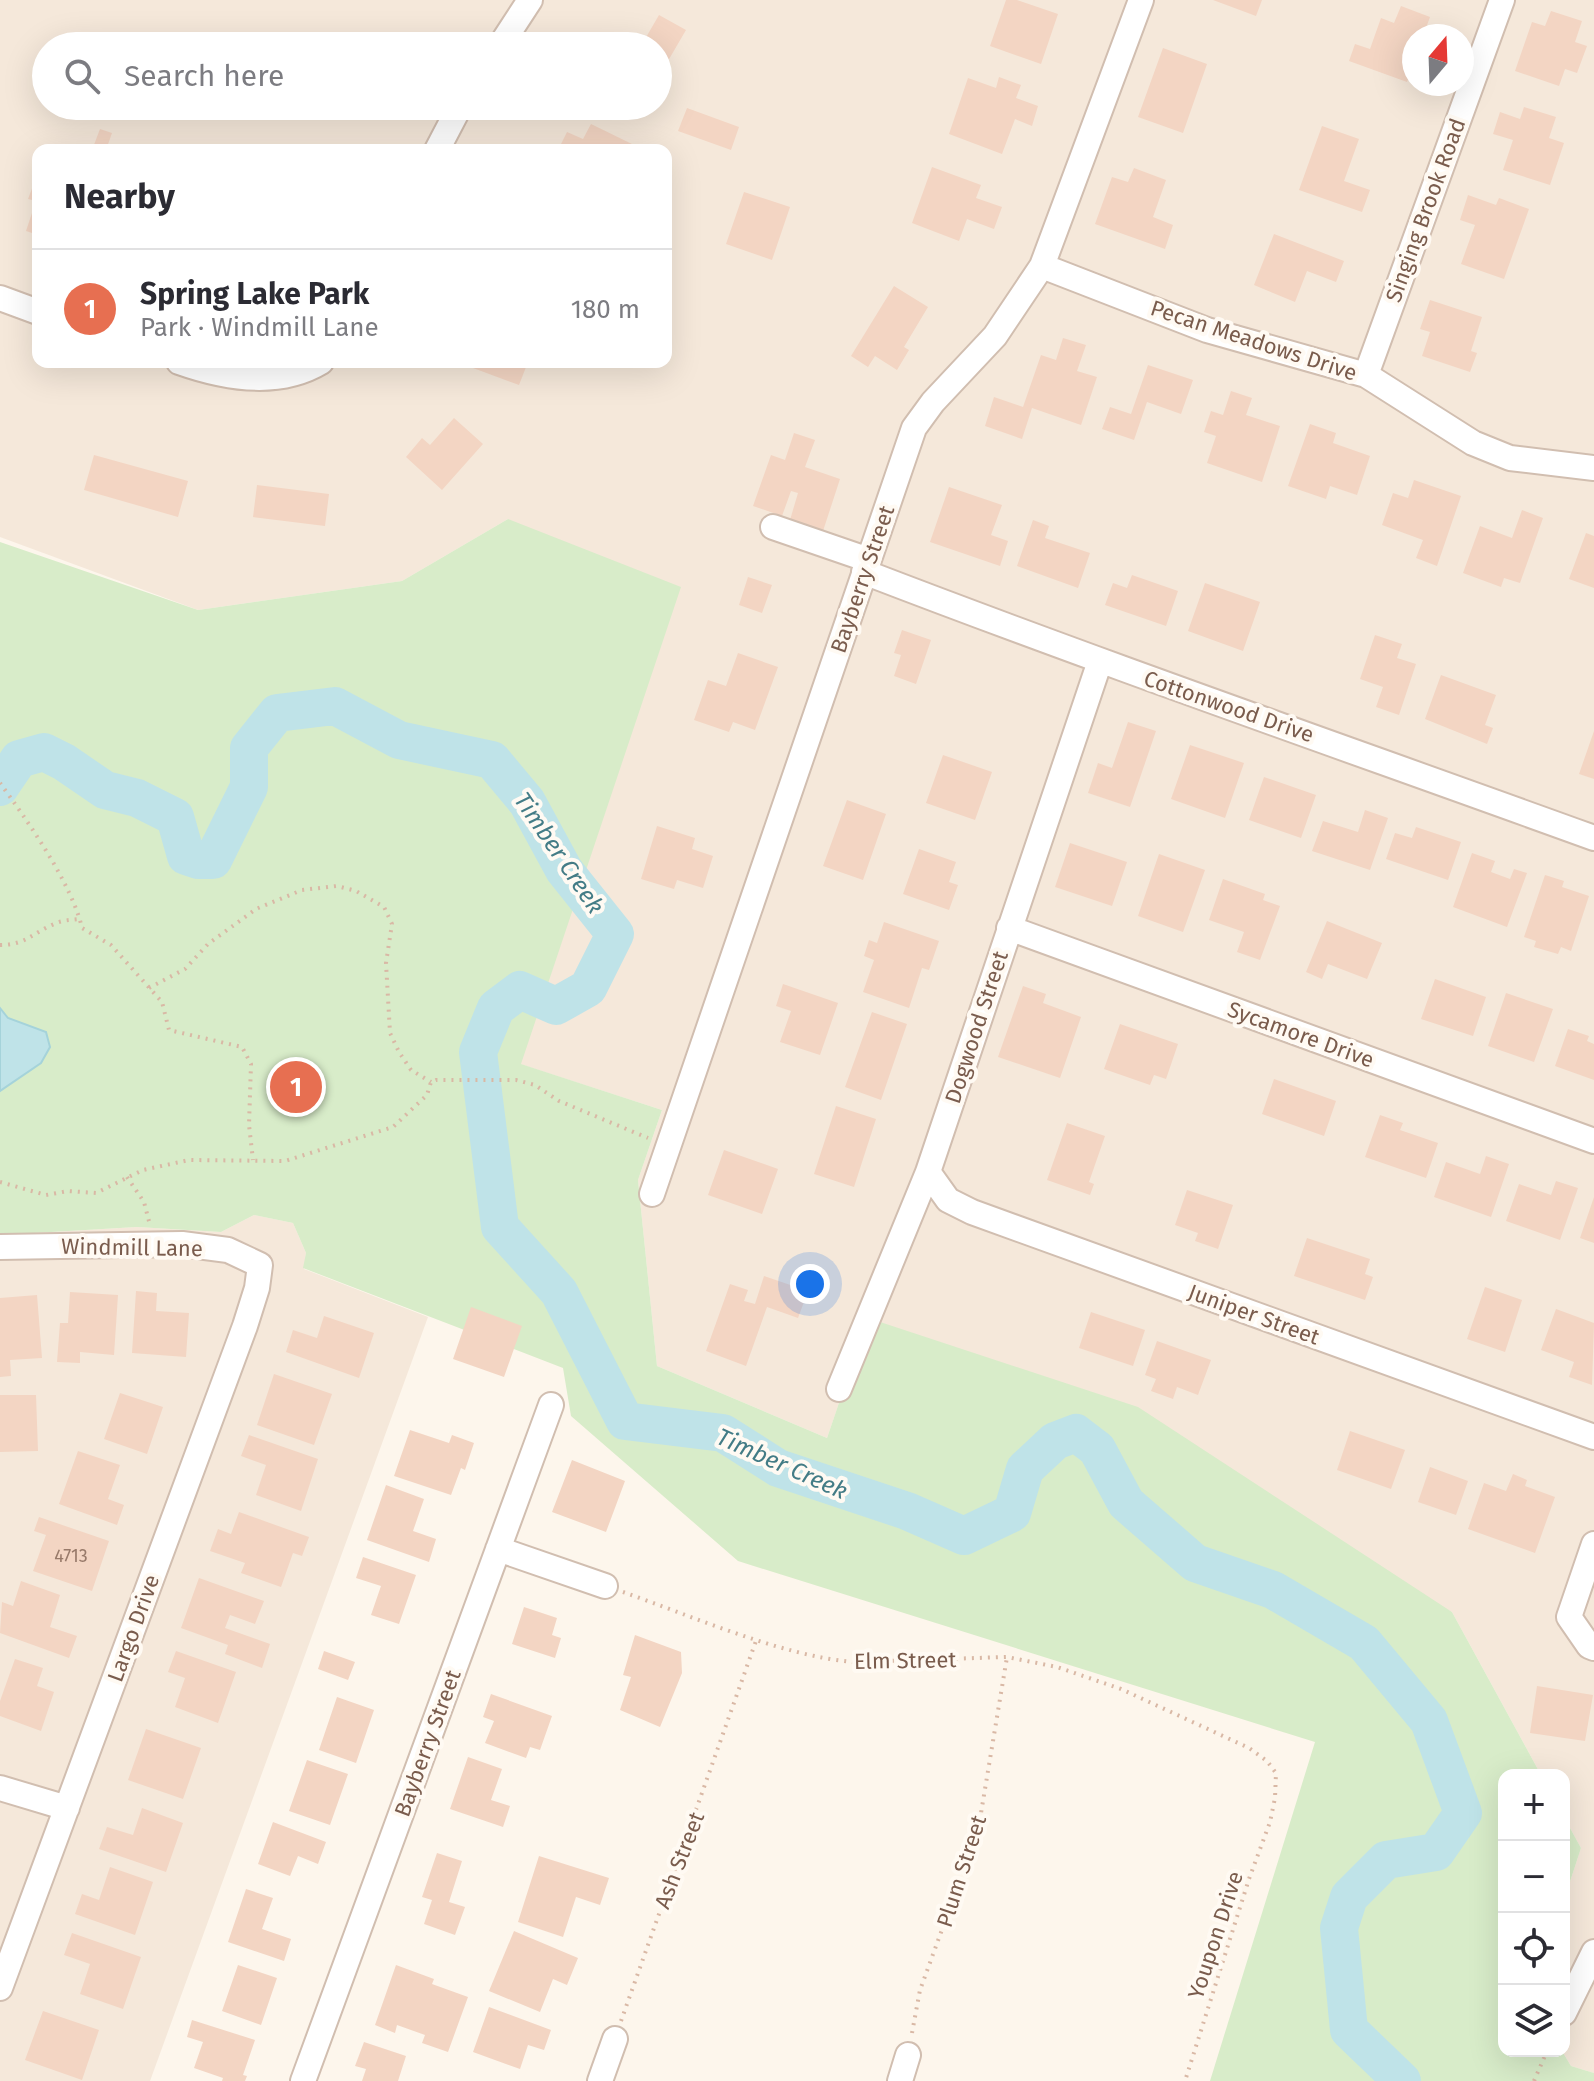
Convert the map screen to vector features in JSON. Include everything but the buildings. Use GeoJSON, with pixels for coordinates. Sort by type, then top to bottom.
{"type":"FeatureCollection","features":[{"type":"Feature","properties":{"kind":"street"},"geometry":{"type":"LineString","coordinates":[[509,32],[530,0]]}},
{"type":"Feature","properties":{"kind":"street","name":"Bayberry Street"},"geometry":{"type":"LineString","coordinates":[[652,1194],[914,428],[933,402],[995,336],[1042,266],[1141,0]]}},
{"type":"Feature","properties":{"kind":"street","name":"Singing Brook Road"},"geometry":{"type":"LineString","coordinates":[[1366,375],[1502,0]]}},
{"type":"Feature","properties":{"kind":"street"},"geometry":{"type":"LineString","coordinates":[[440,144],[453,120]]}},
{"type":"Feature","properties":{"kind":"street","name":"Pecan Meadows Drive"},"geometry":{"type":"LineString","coordinates":[[1042,266],[1207,330],[1366,375],[1473,443],[1498,453],[1523,460],[1594,468]]}},
{"type":"Feature","properties":{"kind":"street"},"geometry":{"type":"LineString","coordinates":[[0,298],[32,310]]}},
{"type":"Feature","properties":{"kind":"street"},"geometry":{"type":"LineString","coordinates":[[196,368],[263,379],[285,377],[307,368]]}},
{"type":"Feature","properties":{"kind":"street","name":"Cottonwood Drive"},"geometry":{"type":"LineString","coordinates":[[773,527],[1100,661],[1594,838]]}},
{"type":"Feature","properties":{"kind":"street","name":"Dogwood Street"},"geometry":{"type":"LineString","coordinates":[[839,1389],[928,1172],[1100,661]]}},
{"type":"Feature","properties":{"kind":"street","name":"Sycamore Drive"},"geometry":{"type":"LineString","coordinates":[[1009,928],[1594,1141]]}},
{"type":"Feature","properties":{"kind":"street","name":"Juniper Street"},"geometry":{"type":"LineString","coordinates":[[928,1172],[948,1200],[972,1212],[1594,1437]]}},
{"type":"Feature","properties":{"kind":"street","name":"Windmill Lane"},"geometry":{"type":"LineString","coordinates":[[0,1247],[182,1244],[228,1250],[260,1265]]}},
{"type":"Feature","properties":{"kind":"street","name":"Largo Drive"},"geometry":{"type":"LineString","coordinates":[[0,1988],[245,1326],[257,1288],[260,1265]]}},
{"type":"Feature","properties":{"kind":"street","name":"Bayberry Street"},"geometry":{"type":"LineString","coordinates":[[303,2081],[551,1405]]}},
{"type":"Feature","properties":{"kind":"street"},"geometry":{"type":"LineString","coordinates":[[1594,1544],[1569,1617],[1589,1646],[1594,1648]]}},
{"type":"Feature","properties":{"kind":"street"},"geometry":{"type":"LineString","coordinates":[[498,1549],[605,1586]]}},
{"type":"Feature","properties":{"kind":"street"},"geometry":{"type":"LineString","coordinates":[[0,1788],[67,1808]]}},
{"type":"Feature","properties":{"kind":"street"},"geometry":{"type":"LineString","coordinates":[[1570,2001],[1594,1952]]}},
{"type":"Feature","properties":{"kind":"street"},"geometry":{"type":"LineString","coordinates":[[600,2081],[615,2039]]}},
{"type":"Feature","properties":{"kind":"street"},"geometry":{"type":"LineString","coordinates":[[900,2081],[908,2055]]}},
{"type":"Feature","properties":{"kind":"path"},"geometry":{"type":"LineString","coordinates":[[0,783],[19,808],[75,904],[82,928],[111,945],[162,1002],[169,1030],[242,1047],[251,1064],[249,1125],[253,1160]]}},
{"type":"Feature","properties":{"kind":"path"},"geometry":{"type":"LineString","coordinates":[[149,988],[185,969],[208,944],[256,909],[302,890],[337,886],[356,891],[384,907],[392,924],[386,963],[390,1033],[411,1070],[431,1082]]}},
{"type":"Feature","properties":{"kind":"path"},"geometry":{"type":"LineString","coordinates":[[0,945],[10,945],[36,936],[50,925],[80,919]]}},
{"type":"Feature","properties":{"kind":"path"},"geometry":{"type":"LineString","coordinates":[[431,1082],[516,1080],[535,1085],[559,1101],[669,1145]]}},
{"type":"Feature","properties":{"kind":"path"},"geometry":{"type":"LineString","coordinates":[[0,1182],[46,1195],[68,1191],[96,1193],[143,1170],[189,1160],[285,1161],[393,1127],[427,1095],[431,1082]]}},
{"type":"Feature","properties":{"kind":"path"},"geometry":{"type":"LineString","coordinates":[[127,1177],[144,1202],[155,1245]]}},
{"type":"Feature","properties":{"kind":"path","name":"Elm Street"},"geometry":{"type":"LineString","coordinates":[[605,1586],[828,1660],[853,1662],[1007,1657],[1091,1677],[1249,1748],[1267,1761],[1276,1773],[1275,1798]]}},
{"type":"Feature","properties":{"kind":"path","name":"Ash Street"},"geometry":{"type":"LineString","coordinates":[[615,2039],[757,1638]]}},
{"type":"Feature","properties":{"kind":"path","name":"Plum Street"},"geometry":{"type":"LineString","coordinates":[[908,2055],[920,1990],[978,1831],[1007,1657]]}},
{"type":"Feature","properties":{"kind":"path","name":"Youpon Drive"},"geometry":{"type":"LineString","coordinates":[[1185,2081],[1270,1822],[1275,1798]]}},
{"type":"Feature","properties":{"kind":"path"},"geometry":{"type":"LineString","coordinates":[[1534,2081],[1544,2057]]}},
{"type":"Feature","properties":{"kind":"shaded area"},"geometry":{"type":"Polygon","coordinates":[[[0,0],[1594,0],[1594,2073],[1571,2066],[1566,2057],[1570,2057],[1570,1882],[1581,1848],[1570,1828],[1570,1769],[1538,1769],[1452,1612],[868,1319],[827,1438],[657,1366],[638,1180],[662,1110],[520,1064],[563,932],[508,519],[402,581],[198,610],[0,537],[0,0]]]}},
{"type":"Feature","properties":{"kind":"shaded area"},"geometry":{"type":"Polygon","coordinates":[[[254,1215],[293,1223],[306,1253],[304,1269],[428,1317],[150,2081],[0,2081],[0,1235],[137,1227],[221,1232],[254,1215]]]}},
{"type":"Feature","properties":{"kind":"green space"},"geometry":{"type":"Polygon","coordinates":[[[508,519],[681,587],[521,1064],[662,1110],[638,1180],[657,1366],[827,1438],[868,1318],[1138,1407],[1452,1612],[1538,1769],[1498,1769],[1498,2057],[1566,2057],[1571,2066],[1594,2073],[1594,2081],[1210,2081],[1315,1742],[738,1561],[571,1416],[563,1368],[303,1268],[306,1253],[293,1223],[254,1215],[221,1232],[137,1227],[0,1235],[0,542],[198,610],[402,581],[508,519]]]}},
{"type":"Feature","properties":{"kind":"green space"},"geometry":{"type":"Polygon","coordinates":[[[1570,1828],[1581,1848],[1570,1882],[1570,1828]]]}},
{"type":"Feature","properties":{"kind":"water"},"geometry":{"type":"Polygon","coordinates":[[[0,1008],[8,1018],[46,1032],[50,1047],[41,1063],[0,1091],[0,1008]]]}},
{"type":"Feature","properties":{"kind":"waterway","name":"Timber Creek"},"geometry":{"type":"LineString","coordinates":[[0,787],[19,759],[44,752],[105,790],[137,798],[175,817],[186,856],[213,860],[249,787],[249,748],[277,713],[335,706],[399,740],[492,760],[527,802],[564,870],[615,934],[588,988],[556,1006],[520,990],[496,1008],[478,1052],[500,1227],[559,1292],[625,1421],[723,1433],[778,1468],[907,1511],[964,1536],[1012,1513],[1025,1469],[1055,1441],[1076,1433],[1097,1449],[1126,1503],[1195,1563],[1273,1590],[1364,1643],[1429,1721],[1463,1813],[1436,1852],[1386,1860],[1349,1897],[1339,1928],[1349,2030],[1402,2081]]}},
{"type":"Feature","properties":{"kind":"place","name":"Spring Lake Park"},"geometry":{"type":"Point","coordinates":[296,1087]}}]}
